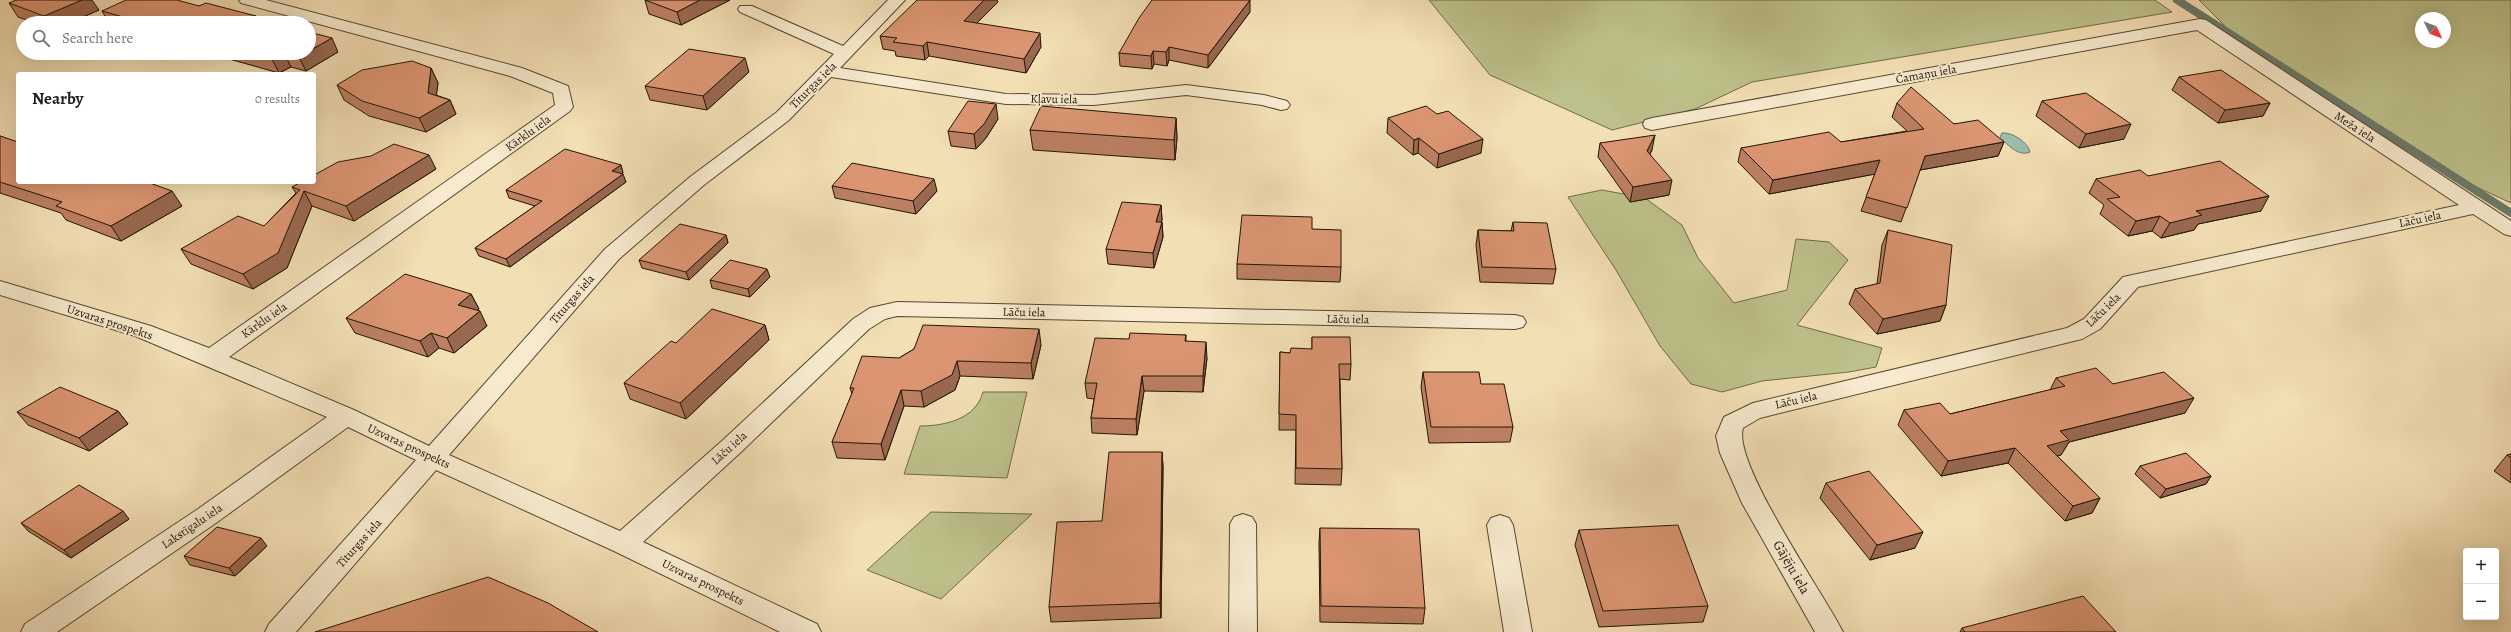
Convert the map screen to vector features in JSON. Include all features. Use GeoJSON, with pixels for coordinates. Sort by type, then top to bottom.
{"type":"FeatureCollection","features":[{"type":"Feature","properties":{"kind":"street","name":"Kārklu iela"},"geometry":{"type":"LineString","coordinates":[[247,0],[307,16]]}},
{"type":"Feature","properties":{"kind":"street","name":"Titurgas iela"},"geometry":{"type":"LineString","coordinates":[[279,632],[434,459],[612,254],[697,181],[783,116],[897,0]]}},
{"type":"Feature","properties":{"kind":"street"},"geometry":{"type":"LineString","coordinates":[[746,9],[844,53]]}},
{"type":"Feature","properties":{"kind":"street","name":"Kārklu iela"},"geometry":{"type":"LineString","coordinates":[[211,358],[564,107],[562,90],[516,72],[316,18]]}},
{"type":"Feature","properties":{"kind":"street","name":"Čamaņu iela"},"geometry":{"type":"LineString","coordinates":[[1652,124],[2200,24]]}},
{"type":"Feature","properties":{"kind":"street","name":"Meža iela"},"geometry":{"type":"LineString","coordinates":[[2200,24],[2511,230]]}},
{"type":"Feature","properties":{"kind":"street","name":"Kļavu iela"},"geometry":{"type":"LineString","coordinates":[[827,71],[1006,99],[1094,100],[1186,90],[1264,100],[1282,105]]}},
{"type":"Feature","properties":{"kind":"street","name":"Lāču iela"},"geometry":{"type":"LineString","coordinates":[[1732,423],[1753,411],[2074,334],[2092,324],[2131,282],[2476,207]]}},
{"type":"Feature","properties":{"kind":"street","name":"Uzvaras prospekts"},"geometry":{"type":"LineString","coordinates":[[1,289],[143,331],[211,358],[346,416],[434,459],[623,544],[807,632]]}},
{"type":"Feature","properties":{"kind":"street","name":"Lāču iela"},"geometry":{"type":"LineString","coordinates":[[623,544],[732,446],[861,324],[878,313],[897,309],[1515,322]]}},
{"type":"Feature","properties":{"kind":"street","name":"Lakstīgalu iela"},"geometry":{"type":"LineString","coordinates":[[35,632],[207,516],[346,416]]}},
{"type":"Feature","properties":{"kind":"street","name":"Gājēju iela"},"geometry":{"type":"LineString","coordinates":[[1732,423],[1728,436],[1732,453],[1755,503],[1829,632]]}},
{"type":"Feature","properties":{"kind":"street"},"geometry":{"type":"LineString","coordinates":[[1243,524],[1243,632]]}},
{"type":"Feature","properties":{"kind":"street"},"geometry":{"type":"LineString","coordinates":[[1500,525],[1518,632]]}},
{"type":"Feature","properties":{"kind":"green space"},"geometry":{"type":"Polygon","coordinates":[[[1429,0],[2155,0],[2172,12],[1752,82],[1695,109],[1612,130],[1490,75],[1429,0]]]}},
{"type":"Feature","properties":{"kind":"green space"},"geometry":{"type":"Polygon","coordinates":[[[2199,0],[2511,0],[2511,203],[2455,177],[2227,28],[2199,0]]]}},
{"type":"Feature","properties":{"kind":"green space"},"geometry":{"type":"Polygon","coordinates":[[[1602,190],[1645,198],[1682,225],[1698,258],[1734,303],[1787,290],[1796,239],[1829,242],[1848,260],[1797,325],[1882,348],[1876,367],[1849,372],[1762,381],[1722,392],[1691,384],[1660,346],[1616,270],[1568,197],[1602,190]]]}},
{"type":"Feature","properties":{"kind":"green space"},"geometry":{"type":"Polygon","coordinates":[[[983,392],[1027,392],[1007,478],[904,474],[920,426],[930,426],[949,422],[967,415],[974,409],[983,392]]]}},
{"type":"Feature","properties":{"kind":"green space"},"geometry":{"type":"Polygon","coordinates":[[[931,512],[1032,514],[941,599],[867,570],[931,512]]]}},
{"type":"Feature","properties":{"kind":"shaded area"},"geometry":{"type":"Polygon","coordinates":[[[2002,133],[2010,134],[2019,138],[2029,148],[2030,152],[2017,152],[2000,137],[2002,133]]]}},
{"type":"Feature","properties":{"kind":"building"},"geometry":{"type":"Polygon","coordinates":[[[16,0],[82,0],[44,16],[9,3],[16,0]]]}},
{"type":"Feature","properties":{"kind":"building"},"geometry":{"type":"Polygon","coordinates":[[[126,0],[177,0],[199,6],[206,3],[256,16],[120,16],[102,11],[126,0]]]}},
{"type":"Feature","properties":{"kind":"building"},"geometry":{"type":"Polygon","coordinates":[[[645,0],[700,0],[677,12],[645,0]]]}},
{"type":"Feature","properties":{"kind":"building"},"geometry":{"type":"Polygon","coordinates":[[[917,0],[984,0],[964,21],[1040,33],[1024,59],[927,42],[923,46],[893,42],[897,38],[880,36],[917,0]]]}},
{"type":"Feature","properties":{"kind":"building"},"geometry":{"type":"Polygon","coordinates":[[[1152,0],[1250,0],[1208,55],[1169,47],[1166,52],[1153,51],[1151,56],[1119,53],[1139,18],[1152,0]]]}},
{"type":"Feature","properties":{"kind":"building"},"geometry":{"type":"Polygon","coordinates":[[[316,34],[332,38],[316,47],[316,34]]]}},
{"type":"Feature","properties":{"kind":"building"},"geometry":{"type":"Polygon","coordinates":[[[689,49],[745,58],[703,96],[645,86],[689,49]]]}},
{"type":"Feature","properties":{"kind":"building"},"geometry":{"type":"Polygon","coordinates":[[[412,61],[431,68],[428,93],[450,100],[419,118],[362,101],[337,85],[362,70],[412,61]]]}},
{"type":"Feature","properties":{"kind":"building"},"geometry":{"type":"Polygon","coordinates":[[[2221,70],[2270,103],[2225,110],[2179,77],[2221,70]]]}},
{"type":"Feature","properties":{"kind":"building"},"geometry":{"type":"Polygon","coordinates":[[[1911,87],[1954,124],[1978,120],[2004,142],[1925,156],[1907,208],[1866,197],[1880,160],[1773,180],[1741,148],[1829,132],[1841,142],[1924,129],[1897,103],[1911,87]]]}},
{"type":"Feature","properties":{"kind":"building"},"geometry":{"type":"Polygon","coordinates":[[[2086,93],[2131,124],[2086,134],[2042,101],[2086,93]]]}},
{"type":"Feature","properties":{"kind":"building"},"geometry":{"type":"Polygon","coordinates":[[[968,101],[996,104],[984,124],[974,134],[948,131],[968,101]]]}},
{"type":"Feature","properties":{"kind":"building"},"geometry":{"type":"Polygon","coordinates":[[[1041,106],[1176,118],[1174,140],[1030,130],[1041,106]]]}},
{"type":"Feature","properties":{"kind":"building"},"geometry":{"type":"Polygon","coordinates":[[[1426,106],[1437,114],[1448,111],[1483,139],[1439,154],[1419,138],[1414,140],[1388,118],[1426,106]]]}},
{"type":"Feature","properties":{"kind":"building"},"geometry":{"type":"Polygon","coordinates":[[[1655,135],[1647,151],[1672,180],[1633,187],[1600,143],[1655,135]]]}},
{"type":"Feature","properties":{"kind":"building"},"geometry":{"type":"Polygon","coordinates":[[[0,136],[16,141],[16,184],[153,184],[172,191],[111,226],[56,206],[62,202],[0,182],[0,136]]]}},
{"type":"Feature","properties":{"kind":"building"},"geometry":{"type":"Polygon","coordinates":[[[394,144],[429,155],[346,206],[304,191],[278,253],[243,274],[181,249],[238,216],[264,226],[300,190],[292,187],[297,184],[316,184],[316,174],[338,162],[371,156],[394,144]]]}},
{"type":"Feature","properties":{"kind":"building"},"geometry":{"type":"Polygon","coordinates":[[[565,149],[621,165],[612,171],[623,174],[506,259],[475,248],[542,201],[506,190],[565,149]]]}},
{"type":"Feature","properties":{"kind":"building"},"geometry":{"type":"Polygon","coordinates":[[[2220,161],[2269,196],[2196,211],[2202,215],[2170,223],[2160,216],[2136,221],[2107,199],[2120,197],[2096,179],[2140,170],[2148,176],[2220,161]]]}},
{"type":"Feature","properties":{"kind":"building"},"geometry":{"type":"Polygon","coordinates":[[[852,163],[934,179],[913,201],[832,186],[852,163]]]}},
{"type":"Feature","properties":{"kind":"building"},"geometry":{"type":"Polygon","coordinates":[[[1122,202],[1161,205],[1156,222],[1162,222],[1153,253],[1106,249],[1122,202]]]}},
{"type":"Feature","properties":{"kind":"building"},"geometry":{"type":"Polygon","coordinates":[[[1242,215],[1312,217],[1312,229],[1341,230],[1341,267],[1237,264],[1242,215]]]}},
{"type":"Feature","properties":{"kind":"building"},"geometry":{"type":"Polygon","coordinates":[[[1513,222],[1547,223],[1556,269],[1482,267],[1478,230],[1514,231],[1513,222]]]}},
{"type":"Feature","properties":{"kind":"building"},"geometry":{"type":"Polygon","coordinates":[[[680,224],[726,235],[686,272],[639,260],[680,224]]]}},
{"type":"Feature","properties":{"kind":"building"},"geometry":{"type":"Polygon","coordinates":[[[1888,230],[1952,245],[1946,305],[1883,319],[1855,289],[1880,283],[1888,230]]]}},
{"type":"Feature","properties":{"kind":"building"},"geometry":{"type":"Polygon","coordinates":[[[730,260],[767,269],[748,289],[710,280],[730,260]]]}},
{"type":"Feature","properties":{"kind":"building"},"geometry":{"type":"Polygon","coordinates":[[[405,274],[471,294],[458,305],[480,311],[447,338],[431,333],[420,341],[346,318],[405,274]]]}},
{"type":"Feature","properties":{"kind":"building"},"geometry":{"type":"Polygon","coordinates":[[[712,309],[765,325],[680,403],[624,383],[671,341],[676,343],[712,309]]]}},
{"type":"Feature","properties":{"kind":"building"},"geometry":{"type":"Polygon","coordinates":[[[923,325],[1039,329],[1031,363],[957,361],[952,375],[921,391],[901,390],[881,444],[832,442],[854,388],[850,388],[862,356],[899,358],[914,349],[923,325]]]}},
{"type":"Feature","properties":{"kind":"building"},"geometry":{"type":"Polygon","coordinates":[[[1130,333],[1186,335],[1185,341],[1206,342],[1203,376],[1142,376],[1136,419],[1091,418],[1097,383],[1085,383],[1095,338],[1129,339],[1130,333]]]}},
{"type":"Feature","properties":{"kind":"building"},"geometry":{"type":"Polygon","coordinates":[[[1312,337],[1350,337],[1351,364],[1339,364],[1342,469],[1296,468],[1296,415],[1279,414],[1280,352],[1290,353],[1291,348],[1312,349],[1312,337]]]}},
{"type":"Feature","properties":{"kind":"building"},"geometry":{"type":"Polygon","coordinates":[[[2096,368],[2113,384],[2164,372],[2194,398],[2060,431],[2069,440],[2047,446],[2100,498],[2073,506],[2015,448],[1948,461],[1904,410],[1940,403],[1950,414],[2065,386],[2056,378],[2096,368]]]}},
{"type":"Feature","properties":{"kind":"building"},"geometry":{"type":"Polygon","coordinates":[[[1423,372],[1479,372],[1481,384],[1504,384],[1513,427],[1431,427],[1423,372]]]}},
{"type":"Feature","properties":{"kind":"building"},"geometry":{"type":"Polygon","coordinates":[[[60,387],[118,411],[79,438],[17,412],[60,387]]]}},
{"type":"Feature","properties":{"kind":"building"},"geometry":{"type":"Polygon","coordinates":[[[1109,452],[1162,452],[1160,603],[1049,607],[1057,522],[1102,521],[1109,452]]]}},
{"type":"Feature","properties":{"kind":"building"},"geometry":{"type":"Polygon","coordinates":[[[2186,453],[2211,476],[2166,489],[2140,466],[2186,453]]]}},
{"type":"Feature","properties":{"kind":"building"},"geometry":{"type":"Polygon","coordinates":[[[1869,471],[1923,532],[1877,545],[1826,483],[1869,471]]]}},
{"type":"Feature","properties":{"kind":"building"},"geometry":{"type":"Polygon","coordinates":[[[79,485],[123,511],[64,550],[21,523],[79,485]]]}},
{"type":"Feature","properties":{"kind":"building"},"geometry":{"type":"Polygon","coordinates":[[[1678,525],[1708,606],[1603,611],[1579,530],[1678,525]]]}},
{"type":"Feature","properties":{"kind":"building"},"geometry":{"type":"Polygon","coordinates":[[[217,527],[261,538],[229,568],[184,556],[217,527]]]}},
{"type":"Feature","properties":{"kind":"building"},"geometry":{"type":"Polygon","coordinates":[[[1320,528],[1419,529],[1425,608],[1321,606],[1320,528]]]}},
{"type":"Feature","properties":{"kind":"building"},"geometry":{"type":"Polygon","coordinates":[[[488,577],[548,603],[598,632],[315,632],[488,577]]]}},
{"type":"Feature","properties":{"kind":"building"},"geometry":{"type":"Polygon","coordinates":[[[2083,596],[2116,632],[1965,632],[1962,628],[2083,596]]]}},
{"type":"Feature","properties":{"kind":"waterway"},"geometry":{"type":"LineString","coordinates":[[2177,0],[2511,213]]}}]}
